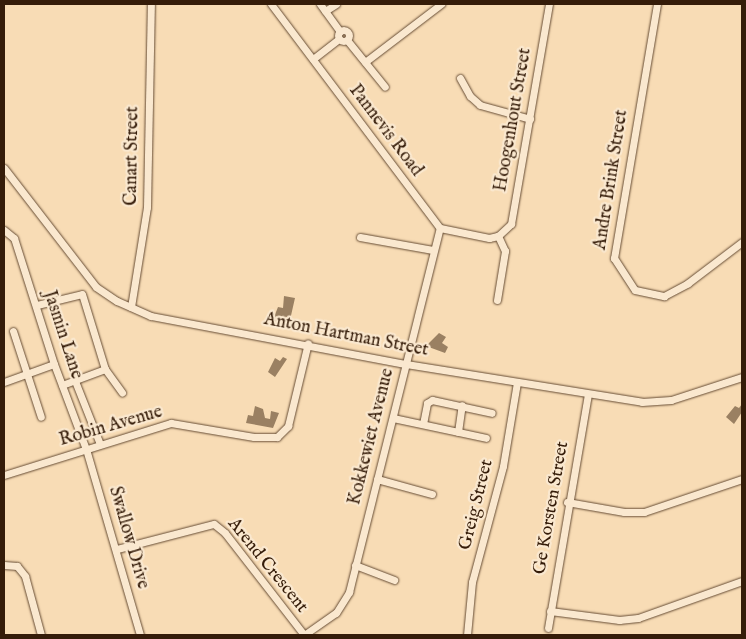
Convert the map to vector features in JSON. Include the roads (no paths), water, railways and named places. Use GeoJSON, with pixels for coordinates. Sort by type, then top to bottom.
{"type":"FeatureCollection","features":[{"type":"Feature","properties":{"kind":"street","name":"Canart Street"},"geometry":{"type":"LineString","coordinates":[[131,307],[147,207],[151,4]]}},
{"type":"Feature","properties":{"kind":"street","name":"Pannevis Road"},"geometry":{"type":"LineString","coordinates":[[271,4],[440,228]]}},
{"type":"Feature","properties":{"kind":"street"},"geometry":{"type":"LineString","coordinates":[[320,4],[339,35]]}},
{"type":"Feature","properties":{"kind":"street"},"geometry":{"type":"LineString","coordinates":[[325,11],[336,4]]}},
{"type":"Feature","properties":{"kind":"street"},"geometry":{"type":"LineString","coordinates":[[365,62],[441,4]]}},
{"type":"Feature","properties":{"kind":"street","name":"Hoogenhout Street"},"geometry":{"type":"LineString","coordinates":[[498,236],[511,224],[549,4]]}},
{"type":"Feature","properties":{"kind":"street","name":"Andre Brink Street"},"geometry":{"type":"LineString","coordinates":[[657,4],[614,247],[615,262],[636,290],[664,296],[688,283],[742,242]]}},
{"type":"Feature","properties":{"kind":"street"},"geometry":{"type":"LineString","coordinates":[[313,59],[339,35],[349,32],[347,40],[385,87]]}},
{"type":"Feature","properties":{"kind":"street"},"geometry":{"type":"LineString","coordinates":[[460,78],[470,96],[480,104],[530,119]]}},
{"type":"Feature","properties":{"kind":"street","name":"Anton Hartman Street"},"geometry":{"type":"LineString","coordinates":[[4,168],[90,280],[117,301],[162,319],[308,343],[406,364],[588,394],[659,402],[742,376]]}},
{"type":"Feature","properties":{"kind":"street"},"geometry":{"type":"LineString","coordinates":[[440,228],[485,237],[498,236],[505,251],[497,300]]}},
{"type":"Feature","properties":{"kind":"street","name":"Kokkewiet Avenue"},"geometry":{"type":"LineString","coordinates":[[304,635],[342,606],[355,565],[440,228]]}},
{"type":"Feature","properties":{"kind":"street","name":"Jasmin Lane"},"geometry":{"type":"LineString","coordinates":[[7,231],[37,305],[54,364],[86,449]]}},
{"type":"Feature","properties":{"kind":"street"},"geometry":{"type":"LineString","coordinates":[[360,237],[433,250]]}},
{"type":"Feature","properties":{"kind":"street"},"geometry":{"type":"LineString","coordinates":[[37,305],[82,294],[105,368],[122,392]]}},
{"type":"Feature","properties":{"kind":"street"},"geometry":{"type":"LineString","coordinates":[[14,331],[41,417]]}},
{"type":"Feature","properties":{"kind":"street","name":"Robin Avenue"},"geometry":{"type":"LineString","coordinates":[[4,474],[171,424],[259,438],[273,438],[286,430],[308,343]]}},
{"type":"Feature","properties":{"kind":"street"},"geometry":{"type":"LineString","coordinates":[[4,382],[28,375],[54,364]]}},
{"type":"Feature","properties":{"kind":"street"},"geometry":{"type":"LineString","coordinates":[[62,385],[105,368]]}},
{"type":"Feature","properties":{"kind":"street","name":"Jasmin Lane"},"geometry":{"type":"LineString","coordinates":[[75,381],[100,444]]}},
{"type":"Feature","properties":{"kind":"street","name":"Greig Street"},"geometry":{"type":"LineString","coordinates":[[467,635],[471,588],[503,466],[517,382]]}},
{"type":"Feature","properties":{"kind":"street","name":"Ge Korsten Street"},"geometry":{"type":"LineString","coordinates":[[548,628],[567,502],[588,394]]}},
{"type":"Feature","properties":{"kind":"street"},"geometry":{"type":"LineString","coordinates":[[423,424],[429,401],[441,400],[492,413]]}},
{"type":"Feature","properties":{"kind":"street"},"geometry":{"type":"LineString","coordinates":[[458,432],[462,405]]}},
{"type":"Feature","properties":{"kind":"street"},"geometry":{"type":"LineString","coordinates":[[392,418],[486,438]]}},
{"type":"Feature","properties":{"kind":"street","name":"Swallow Drive"},"geometry":{"type":"LineString","coordinates":[[86,449],[117,549],[140,635]]}},
{"type":"Feature","properties":{"kind":"street"},"geometry":{"type":"LineString","coordinates":[[377,479],[432,494]]}},
{"type":"Feature","properties":{"kind":"street"},"geometry":{"type":"LineString","coordinates":[[567,502],[624,512],[644,512],[742,480]]}},
{"type":"Feature","properties":{"kind":"street","name":"Arend Crescent"},"geometry":{"type":"LineString","coordinates":[[117,549],[214,524],[225,533],[304,635]]}},
{"type":"Feature","properties":{"kind":"street"},"geometry":{"type":"LineString","coordinates":[[4,565],[17,566],[25,576],[41,635]]}},
{"type":"Feature","properties":{"kind":"street"},"geometry":{"type":"LineString","coordinates":[[355,565],[394,580]]}},
{"type":"Feature","properties":{"kind":"street"},"geometry":{"type":"LineString","coordinates":[[550,611],[619,620],[638,618],[742,581]]}}]}
